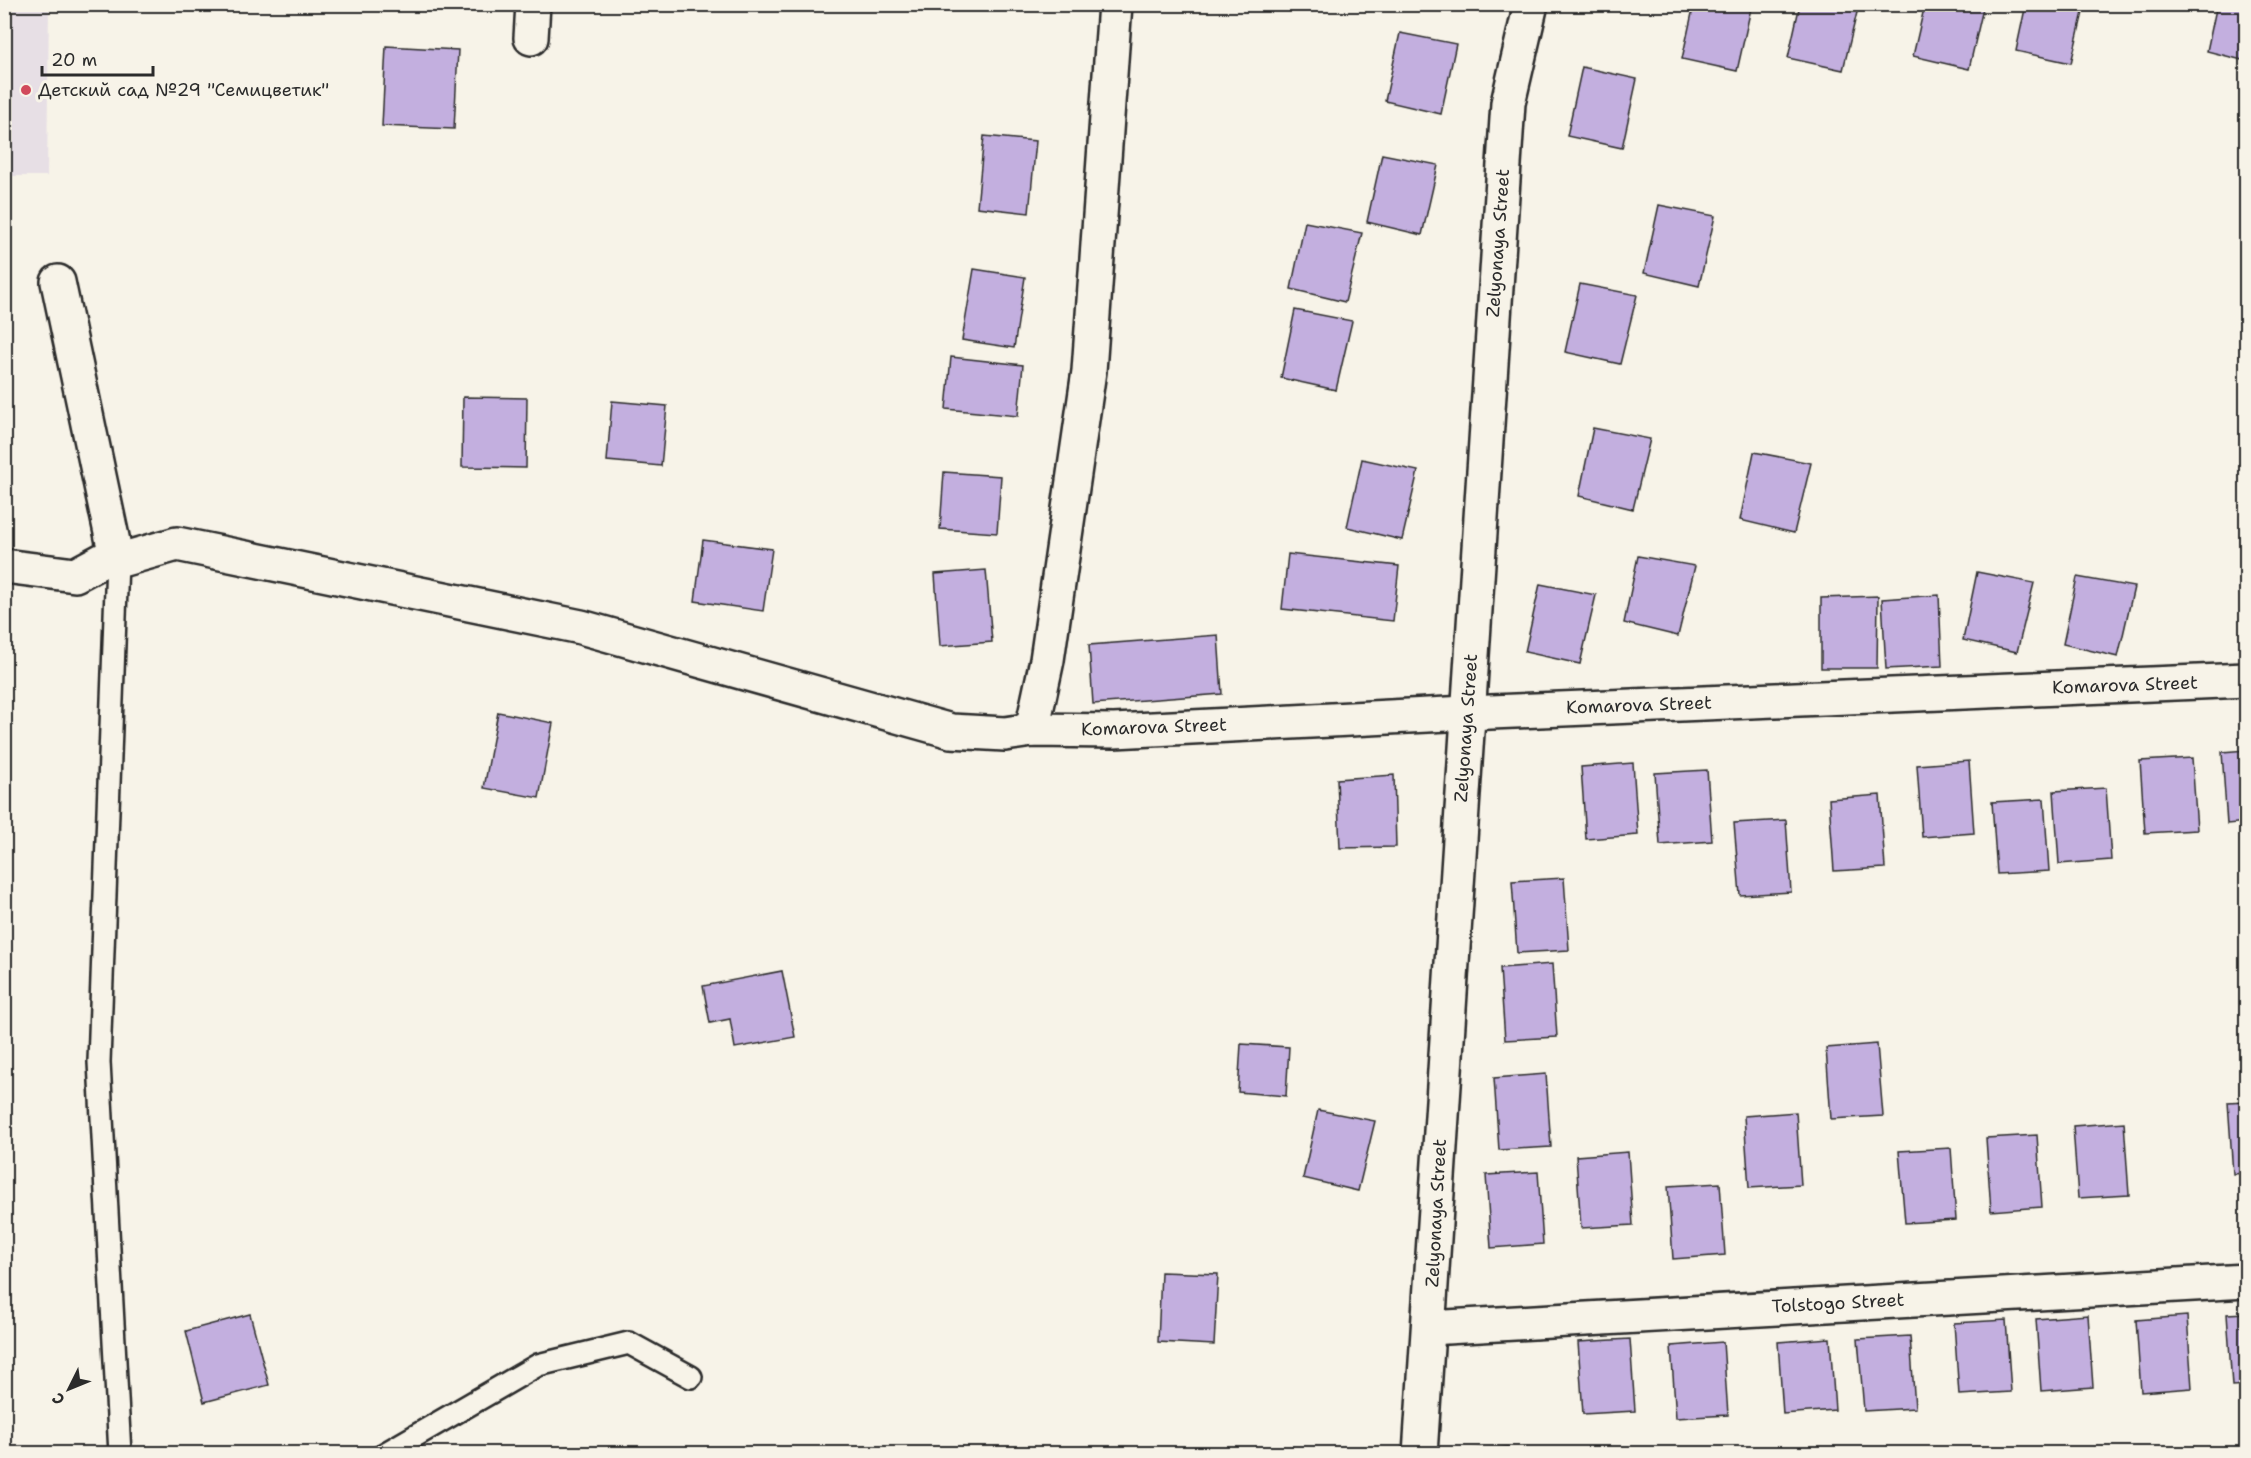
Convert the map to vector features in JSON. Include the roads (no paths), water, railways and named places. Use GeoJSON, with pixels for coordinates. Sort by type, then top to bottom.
{"type":"FeatureCollection","features":[{"type":"Feature","properties":{"kind":"street"},"geometry":{"type":"LineString","coordinates":[[531,38],[533,4]]}},
{"type":"Feature","properties":{"kind":"street"},"geometry":{"type":"LineString","coordinates":[[1032,730],[1047,660],[1089,371],[1115,4]]}},
{"type":"Feature","properties":{"kind":"street","name":"Zelyonaya Street"},"geometry":{"type":"LineString","coordinates":[[1420,1454],[1508,103],[1531,4]]}},
{"type":"Feature","properties":{"kind":"street"},"geometry":{"type":"LineString","coordinates":[[58,282],[117,561]]}},
{"type":"Feature","properties":{"kind":"street","name":"Komarova Street"},"geometry":{"type":"LineString","coordinates":[[4,566],[75,575],[103,560],[117,561],[177,544],[582,627],[951,731],[1005,734],[1032,730],[1114,730],[1467,712],[2247,680]]}},
{"type":"Feature","properties":{"kind":"street","name":"Tolstogo Street"},"geometry":{"type":"LineString","coordinates":[[1429,1328],[2247,1281]]}},
{"type":"Feature","properties":{"kind":"lane"},"geometry":{"type":"LineString","coordinates":[[117,561],[99,1062],[120,1454]]}},
{"type":"Feature","properties":{"kind":"lane"},"geometry":{"type":"LineString","coordinates":[[384,1454],[538,1365],[629,1343],[691,1377]]}},
{"type":"Feature","properties":{"kind":"place","name":"Детский сад №29 \"Семицветик\""},"geometry":{"type":"Point","coordinates":[26,90]}}]}
